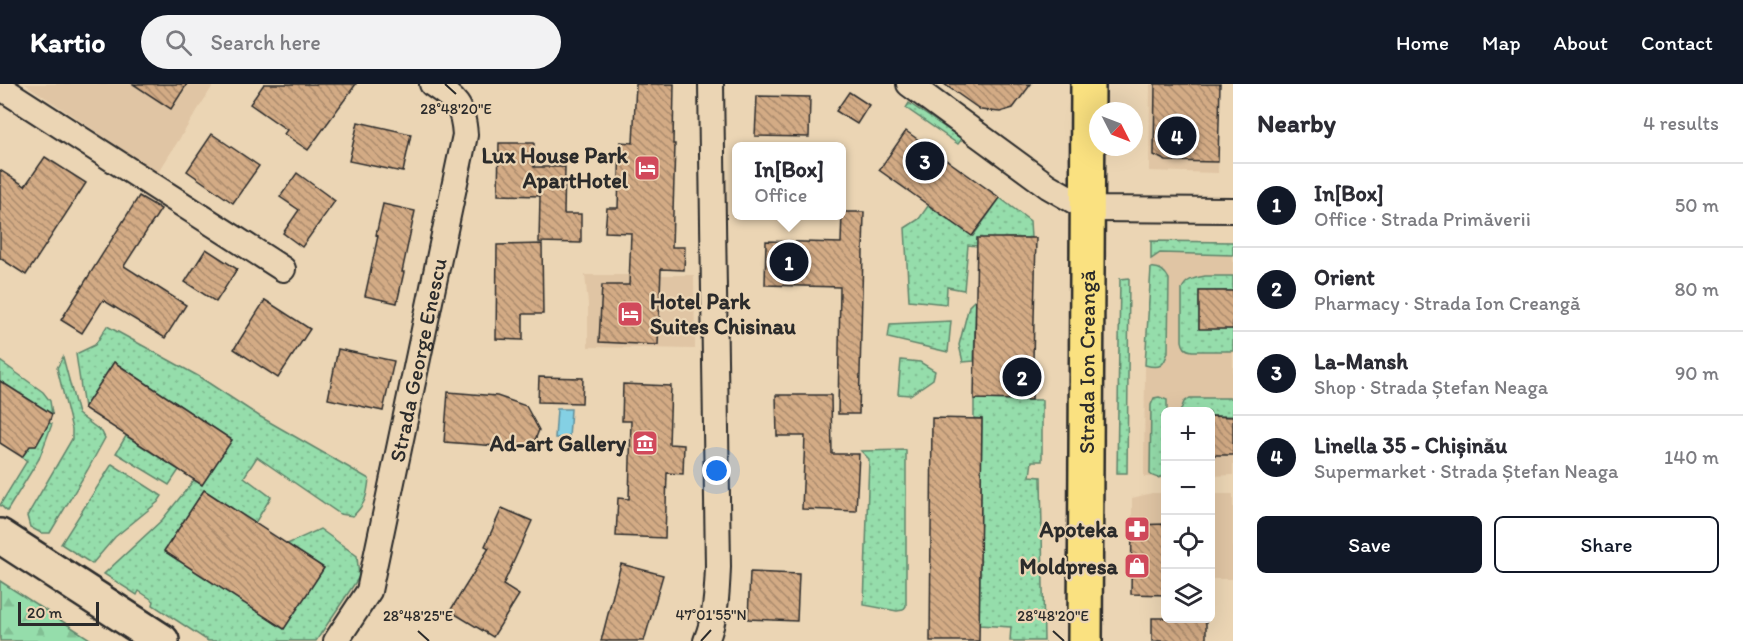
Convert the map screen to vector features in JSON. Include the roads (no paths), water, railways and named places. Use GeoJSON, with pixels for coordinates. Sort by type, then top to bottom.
{"type":"FeatureCollection","features":[{"type":"Feature","properties":{"kind":"main road","name":"Strada Ion Creangă"},"geometry":{"type":"LineString","coordinates":[[1085,641],[1088,84]]}},
{"type":"Feature","properties":{"kind":"street"},"geometry":{"type":"LineString","coordinates":[[1,84],[3,89],[283,270]]}},
{"type":"Feature","properties":{"kind":"street","name":"Strada George Enescu"},"geometry":{"type":"LineString","coordinates":[[336,641],[369,591],[465,135],[464,116],[452,97],[432,84]]}},
{"type":"Feature","properties":{"kind":"street"},"geometry":{"type":"LineString","coordinates":[[706,641],[715,608],[718,567],[711,84]]}},
{"type":"Feature","properties":{"kind":"street"},"geometry":{"type":"LineString","coordinates":[[909,84],[1048,186],[1088,209],[1233,210]]}},
{"type":"Feature","properties":{"kind":"street"},"geometry":{"type":"LineString","coordinates":[[0,536],[162,641]]}},
{"type":"Feature","properties":{"kind":"water"},"geometry":{"type":"Polygon","coordinates":[[[557,409],[571,409],[569,438],[555,438],[557,409]]]}},
{"type":"Feature","properties":{"kind":"place","name":"Linella 35 - Chișinău"},"geometry":{"type":"Point","coordinates":[1177,136]}},
{"type":"Feature","properties":{"kind":"place","name":"La-Mansh"},"geometry":{"type":"Point","coordinates":[925,161]}},
{"type":"Feature","properties":{"kind":"place","name":"Lux House Park ApartHotel"},"geometry":{"type":"Point","coordinates":[647,168]}},
{"type":"Feature","properties":{"kind":"place","name":"In[Box]"},"geometry":{"type":"Point","coordinates":[789,262]}},
{"type":"Feature","properties":{"kind":"place","name":"Hotel Park Suites Chisinau"},"geometry":{"type":"Point","coordinates":[630,314]}},
{"type":"Feature","properties":{"kind":"place","name":"Orient"},"geometry":{"type":"Point","coordinates":[1022,377]}},
{"type":"Feature","properties":{"kind":"place","name":"Ad-art Gallery"},"geometry":{"type":"Point","coordinates":[645,443]}},
{"type":"Feature","properties":{"kind":"place","name":"Apoteka"},"geometry":{"type":"Point","coordinates":[1137,529]}},
{"type":"Feature","properties":{"kind":"place","name":"Moldpresa"},"geometry":{"type":"Point","coordinates":[1137,566]}}]}
